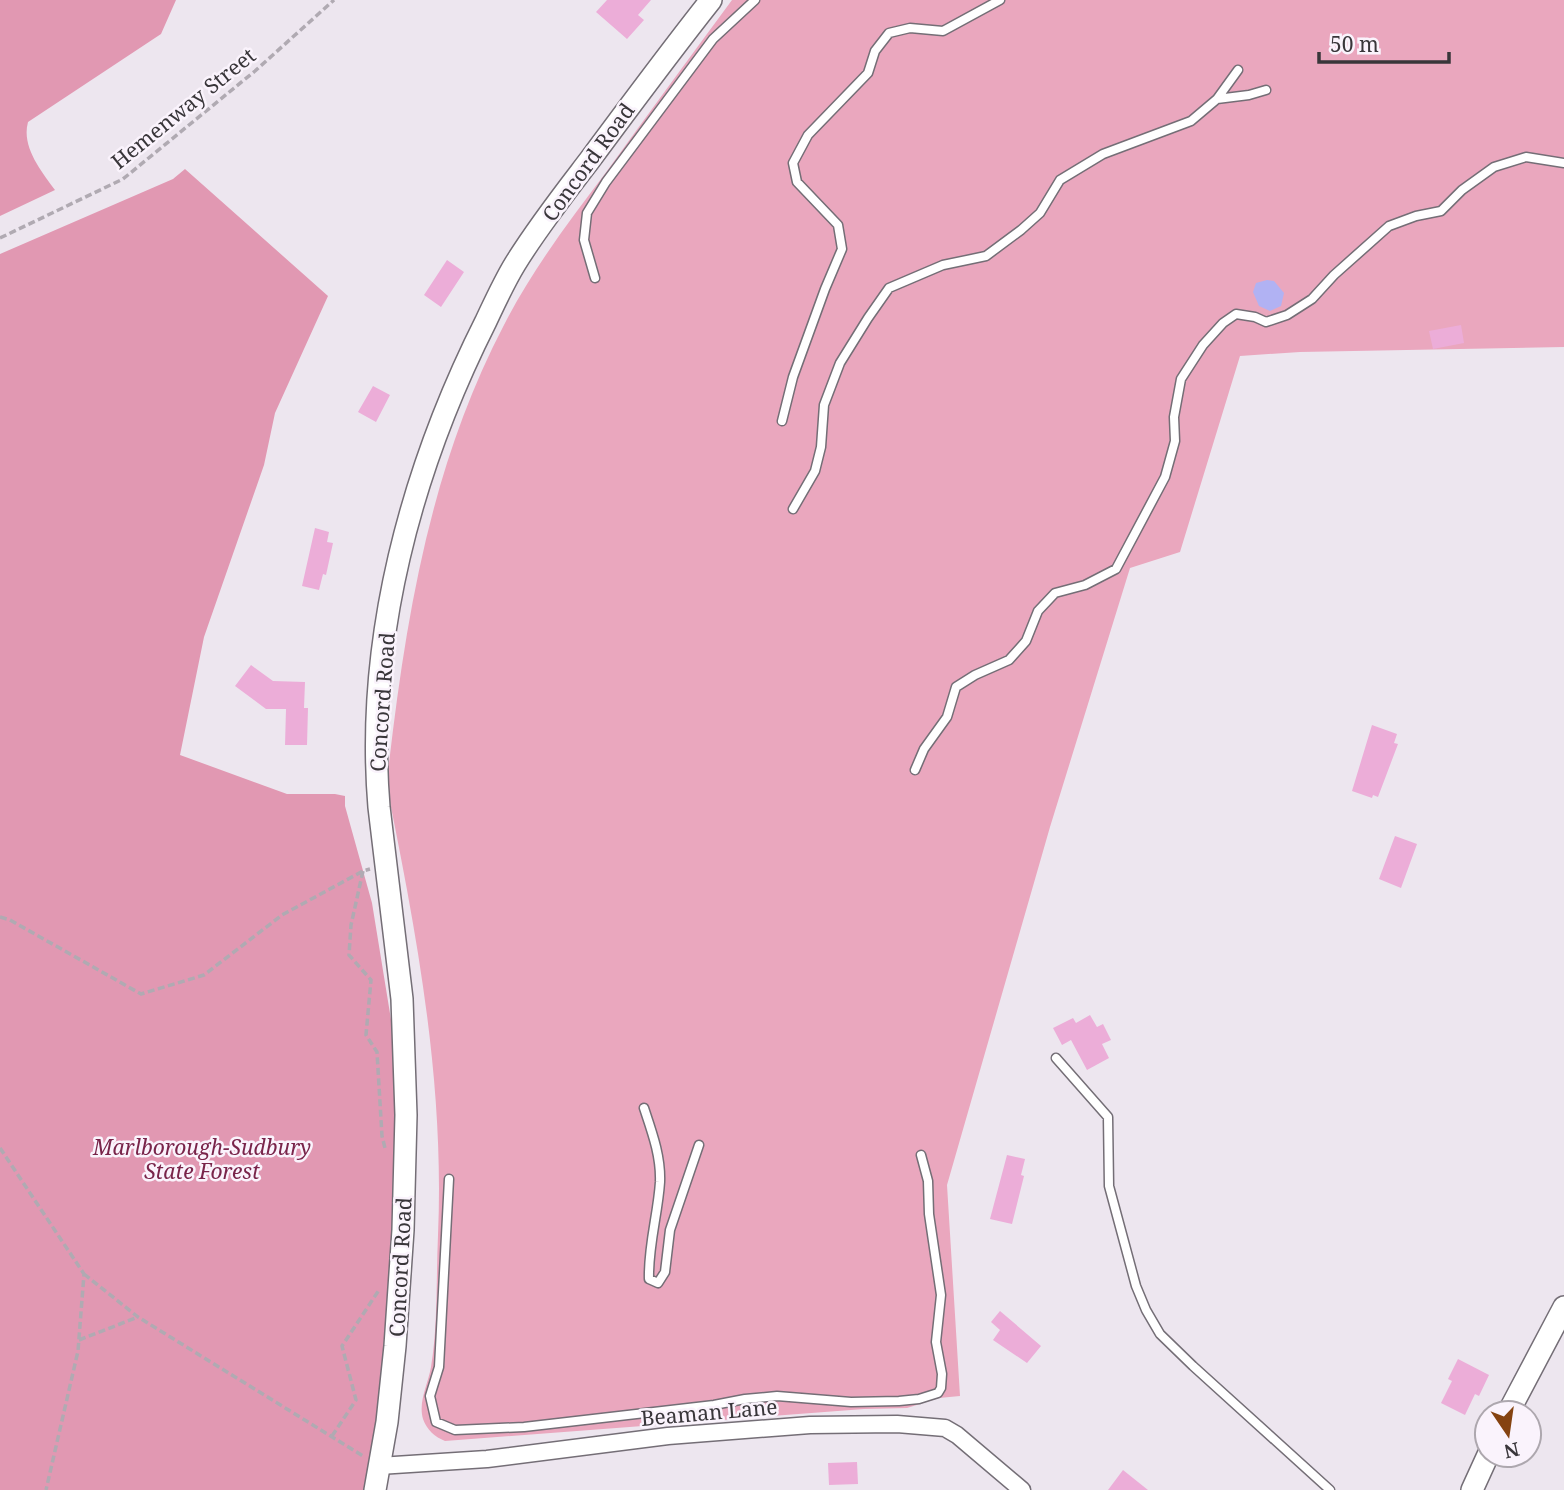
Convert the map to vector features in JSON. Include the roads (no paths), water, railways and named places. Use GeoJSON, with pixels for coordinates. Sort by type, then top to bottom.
{"type":"FeatureCollection","features":[{"type":"Feature","properties":{"kind":"street","name":"Concord Road"},"geometry":{"type":"LineString","coordinates":[[375,1490],[392,1384],[406,1115],[402,999],[376,769],[378,692],[395,577],[418,483],[462,369],[514,266],[626,109],[711,0]]}},
{"type":"Feature","properties":{"kind":"street"},"geometry":{"type":"LineString","coordinates":[[1515,1399],[1564,1307]]}},
{"type":"Feature","properties":{"kind":"street","name":"Beaman Lane"},"geometry":{"type":"LineString","coordinates":[[379,1466],[487,1459],[668,1436],[810,1424],[897,1424],[945,1428],[1022,1490]]}},
{"type":"Feature","properties":{"kind":"street"},"geometry":{"type":"LineString","coordinates":[[1472,1490],[1482,1469]]}},
{"type":"Feature","properties":{"kind":"lane"},"geometry":{"type":"LineString","coordinates":[[595,278],[584,240],[587,213],[606,182],[713,39],[755,0]]}},
{"type":"Feature","properties":{"kind":"lane"},"geometry":{"type":"LineString","coordinates":[[782,421],[793,377],[842,249],[838,225],[797,182],[793,163],[808,135],[868,73],[875,51],[889,33],[909,28],[943,31],[1000,0]]}},
{"type":"Feature","properties":{"kind":"lane"},"geometry":{"type":"LineString","coordinates":[[793,509],[815,471],[821,447],[824,405],[840,363],[889,288],[943,265],[986,256],[1040,213],[1060,180],[1103,154],[1191,121],[1217,99],[1238,70]]}},
{"type":"Feature","properties":{"kind":"lane"},"geometry":{"type":"LineString","coordinates":[[1217,99],[1266,90]]}},
{"type":"Feature","properties":{"kind":"lane"},"geometry":{"type":"LineString","coordinates":[[915,770],[924,749],[947,717],[956,687],[1009,660],[1026,641],[1038,611],[1055,593],[1084,585],[1116,569],[1165,477],[1175,441],[1177,395],[1181,379],[1203,345],[1223,323],[1236,314],[1266,322],[1287,315],[1312,299],[1334,275],[1389,226],[1416,216],[1441,211],[1462,190],[1494,167],[1526,157],[1564,163]]}},
{"type":"Feature","properties":{"kind":"lane"},"geometry":{"type":"LineString","coordinates":[[1056,1058],[1108,1117],[1109,1186],[1136,1286],[1160,1334],[1330,1490]]}},
{"type":"Feature","properties":{"kind":"lane"},"geometry":{"type":"LineString","coordinates":[[644,1108],[657,1147],[660,1180],[648,1258],[649,1279],[658,1283],[665,1272],[670,1230],[699,1145]]}},
{"type":"Feature","properties":{"kind":"lane"},"geometry":{"type":"LineString","coordinates":[[449,1179],[439,1367],[430,1396],[436,1422],[455,1430],[524,1427],[756,1398],[899,1401],[938,1393],[942,1374],[936,1342],[941,1294],[929,1214],[928,1181],[920,1155]]}},
{"type":"Feature","properties":{"kind":"water"},"geometry":{"type":"Polygon","coordinates":[[[1274,281],[1284,293],[1281,306],[1270,311],[1259,306],[1253,292],[1256,283],[1274,281]]]}},
{"type":"Feature","properties":{"kind":"park label","name":"Marlborough-Sudbury State Forest"},"geometry":{"type":"Point","coordinates":[202,1159]}}]}
